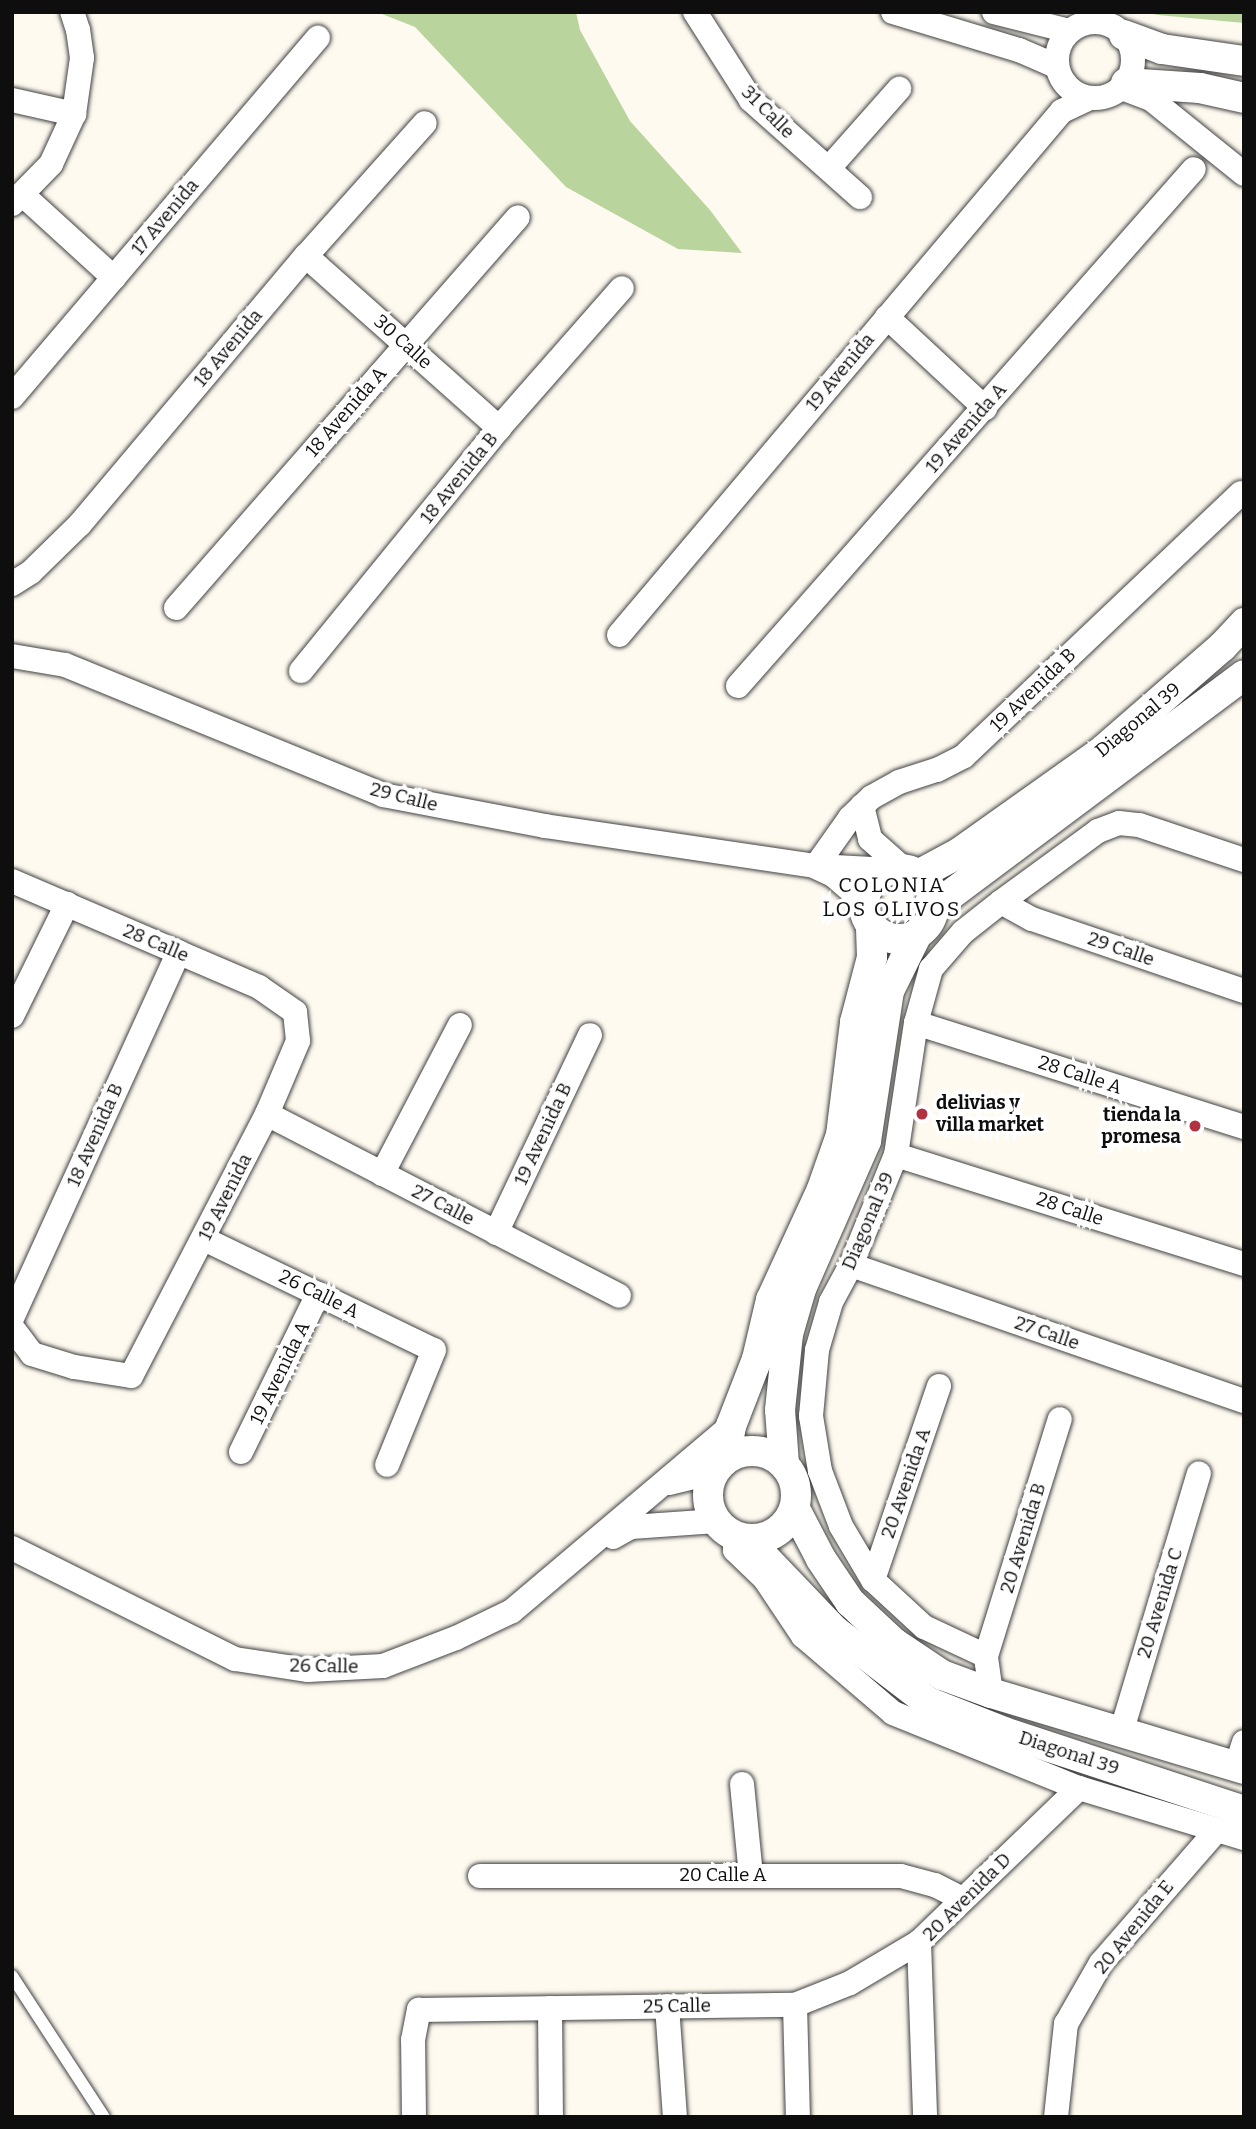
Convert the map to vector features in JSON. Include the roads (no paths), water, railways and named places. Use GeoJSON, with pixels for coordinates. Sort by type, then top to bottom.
{"type":"FeatureCollection","features":[{"type":"Feature","properties":{"kind":"street"},"geometry":{"type":"LineString","coordinates":[[72,12],[79,30],[82,58],[74,114],[51,164],[18,200],[114,278]]}},
{"type":"Feature","properties":{"kind":"street","name":"31 Calle"},"geometry":{"type":"LineString","coordinates":[[695,12],[746,95],[860,197]]}},
{"type":"Feature","properties":{"kind":"street"},"geometry":{"type":"LineString","coordinates":[[893,12],[1019,50],[1061,76],[1090,98],[1110,96],[1123,85],[1133,62],[1132,49],[1124,35],[1114,26],[1088,22],[1069,30],[1057,49],[1061,76],[1062,111]]}},
{"type":"Feature","properties":{"kind":"street"},"geometry":{"type":"LineString","coordinates":[[994,12],[1069,30]]}},
{"type":"Feature","properties":{"kind":"street"},"geometry":{"type":"LineString","coordinates":[[1124,35],[1163,49],[1244,61]]}},
{"type":"Feature","properties":{"kind":"street","name":"17 Avenida"},"geometry":{"type":"LineString","coordinates":[[12,397],[318,37]]}},
{"type":"Feature","properties":{"kind":"street"},"geometry":{"type":"LineString","coordinates":[[1123,85],[1200,88],[1244,98]]}},
{"type":"Feature","properties":{"kind":"street"},"geometry":{"type":"LineString","coordinates":[[1123,85],[1151,99],[1244,174]]}},
{"type":"Feature","properties":{"kind":"street"},"geometry":{"type":"LineString","coordinates":[[829,168],[899,89]]}},
{"type":"Feature","properties":{"kind":"street","name":"19 Avenida"},"geometry":{"type":"LineString","coordinates":[[619,635],[1062,111],[1090,98]]}},
{"type":"Feature","properties":{"kind":"street"},"geometry":{"type":"LineString","coordinates":[[12,100],[74,114]]}},
{"type":"Feature","properties":{"kind":"street","name":"18 Avenida"},"geometry":{"type":"LineString","coordinates":[[22,578],[80,524],[306,256],[425,123]]}},
{"type":"Feature","properties":{"kind":"street","name":"19 Avenida A"},"geometry":{"type":"LineString","coordinates":[[738,687],[1194,169]]}},
{"type":"Feature","properties":{"kind":"street","name":"18 Avenida A"},"geometry":{"type":"LineString","coordinates":[[176,608],[518,217]]}},
{"type":"Feature","properties":{"kind":"street","name":"30 Calle"},"geometry":{"type":"LineString","coordinates":[[306,256],[499,428]]}},
{"type":"Feature","properties":{"kind":"street","name":"18 Avenida B"},"geometry":{"type":"LineString","coordinates":[[300,671],[499,428],[622,288]]}},
{"type":"Feature","properties":{"kind":"street"},"geometry":{"type":"LineString","coordinates":[[887,317],[985,408]]}},
{"type":"Feature","properties":{"kind":"street","name":"19 Avenida B"},"geometry":{"type":"LineString","coordinates":[[816,866],[862,806],[884,789],[937,770],[964,756],[1241,493]]}},
{"type":"Feature","properties":{"kind":"street","name":"Diagonal 39"},"geometry":{"type":"LineString","coordinates":[[905,872],[959,853],[1101,752],[1222,648],[1244,623]]}},
{"type":"Feature","properties":{"kind":"street","name":"29 Calle"},"geometry":{"type":"LineString","coordinates":[[12,656],[65,665],[383,795],[545,826],[816,866],[905,872]]}},
{"type":"Feature","properties":{"kind":"street","name":"Diagonal 39"},"geometry":{"type":"LineString","coordinates":[[934,907],[1244,675]]}},
{"type":"Feature","properties":{"kind":"street"},"geometry":{"type":"LineString","coordinates":[[862,806],[870,839],[905,872],[930,889],[934,907],[926,927],[918,934],[905,939],[892,939],[868,918]]}},
{"type":"Feature","properties":{"kind":"street","name":"Diagonal 39"},"geometry":{"type":"LineString","coordinates":[[986,1657],[924,1627],[873,1580],[841,1526],[820,1471],[811,1416],[817,1350],[831,1301],[851,1265],[896,1155],[916,1023],[931,969],[963,932],[1000,902],[1098,831],[1119,823],[1139,825],[1244,860]]}},
{"type":"Feature","properties":{"kind":"street","name":"29 Calle"},"geometry":{"type":"LineString","coordinates":[[816,866],[833,875],[855,894],[868,918]]}},
{"type":"Feature","properties":{"kind":"street"},"geometry":{"type":"LineString","coordinates":[[905,872],[873,881],[864,900],[872,957],[855,1022],[846,1113],[841,1135],[822,1189],[771,1300],[757,1359],[708,1497],[733,1532],[735,1550],[765,1579],[803,1636],[893,1713],[1079,1788],[1244,1838]]}},
{"type":"Feature","properties":{"kind":"street","name":"28 Calle"},"geometry":{"type":"LineString","coordinates":[[12,881],[259,987],[295,1012]]}},
{"type":"Feature","properties":{"kind":"street","name":"29 Calle"},"geometry":{"type":"LineString","coordinates":[[1000,902],[1032,919],[1244,991]]}},
{"type":"Feature","properties":{"kind":"street"},"geometry":{"type":"LineString","coordinates":[[12,1016],[67,904]]}},
{"type":"Feature","properties":{"kind":"street","name":"Diagonal 39"},"geometry":{"type":"LineString","coordinates":[[784,1464],[780,1410],[788,1334],[801,1289],[866,1141],[889,990],[918,934]]}},
{"type":"Feature","properties":{"kind":"street","name":"18 Avenida B"},"geometry":{"type":"LineString","coordinates":[[12,1318],[179,952]]}},
{"type":"Feature","properties":{"kind":"street","name":"19 Avenida"},"geometry":{"type":"LineString","coordinates":[[12,1327],[32,1354],[74,1367],[131,1376],[204,1240],[267,1114],[298,1041],[295,1012]]}},
{"type":"Feature","properties":{"kind":"street","name":"28 Calle A"},"geometry":{"type":"LineString","coordinates":[[916,1023],[1244,1127]]}},
{"type":"Feature","properties":{"kind":"street"},"geometry":{"type":"LineString","coordinates":[[382,1174],[460,1025]]}},
{"type":"Feature","properties":{"kind":"street","name":"19 Avenida B"},"geometry":{"type":"LineString","coordinates":[[496,1233],[590,1035]]}},
{"type":"Feature","properties":{"kind":"street","name":"27 Calle"},"geometry":{"type":"LineString","coordinates":[[267,1114],[619,1296]]}},
{"type":"Feature","properties":{"kind":"street","name":"28 Calle"},"geometry":{"type":"LineString","coordinates":[[896,1155],[1244,1264]]}},
{"type":"Feature","properties":{"kind":"street","name":"26 Calle A"},"geometry":{"type":"LineString","coordinates":[[204,1240],[434,1350],[387,1465]]}},
{"type":"Feature","properties":{"kind":"street","name":"27 Calle"},"geometry":{"type":"LineString","coordinates":[[851,1265],[1244,1401]]}},
{"type":"Feature","properties":{"kind":"street","name":"19 Avenida A"},"geometry":{"type":"LineString","coordinates":[[241,1452],[318,1294]]}},
{"type":"Feature","properties":{"kind":"street","name":"20 Avenida A"},"geometry":{"type":"LineString","coordinates":[[873,1580],[939,1386]]}},
{"type":"Feature","properties":{"kind":"street","name":"20 Avenida B"},"geometry":{"type":"LineString","coordinates":[[986,1657],[1060,1419]]}},
{"type":"Feature","properties":{"kind":"street","name":"26 Calle"},"geometry":{"type":"LineString","coordinates":[[12,1548],[235,1659],[308,1670],[383,1666],[456,1638],[512,1611],[587,1551],[731,1426]]}},
{"type":"Feature","properties":{"kind":"street"},"geometry":{"type":"LineString","coordinates":[[720,1466],[739,1453],[755,1451],[771,1455],[784,1464],[793,1477],[796,1493],[788,1522],[776,1532],[762,1538],[733,1532]]}},
{"type":"Feature","properties":{"kind":"street","name":"26 Calle"},"geometry":{"type":"LineString","coordinates":[[665,1484],[720,1466]]}},
{"type":"Feature","properties":{"kind":"street","name":"20 Avenida C"},"geometry":{"type":"LineString","coordinates":[[1121,1732],[1199,1473]]}},
{"type":"Feature","properties":{"kind":"street","name":"Diagonal 39"},"geometry":{"type":"LineString","coordinates":[[794,1508],[821,1559],[850,1602],[894,1643],[942,1675],[990,1693],[1121,1732],[1241,1759]]}},
{"type":"Feature","properties":{"kind":"street","name":"26 Calle"},"geometry":{"type":"LineString","coordinates":[[587,1551],[631,1527],[733,1532]]}},
{"type":"Feature","properties":{"kind":"street","name":"Diagonal 39"},"geometry":{"type":"LineString","coordinates":[[733,1532],[835,1630],[928,1702],[1004,1732],[1244,1811]]}},
{"type":"Feature","properties":{"kind":"street"},"geometry":{"type":"LineString","coordinates":[[986,1657],[990,1693]]}},
{"type":"Feature","properties":{"kind":"street"},"geometry":{"type":"LineString","coordinates":[[742,1784],[751,1875]]}},
{"type":"Feature","properties":{"kind":"street","name":"20 Avenida D"},"geometry":{"type":"LineString","coordinates":[[926,2117],[919,1942],[1079,1788]]}},
{"type":"Feature","properties":{"kind":"street","name":"20 Avenida E"},"geometry":{"type":"LineString","coordinates":[[1056,2117],[1066,2024],[1101,1963],[1217,1830]]}},
{"type":"Feature","properties":{"kind":"street","name":"20 Calle A"},"geometry":{"type":"LineString","coordinates":[[480,1876],[901,1876],[935,1885],[962,1899]]}},
{"type":"Feature","properties":{"kind":"street","name":"25 Calle"},"geometry":{"type":"LineString","coordinates":[[414,2117],[413,2040],[419,2010],[795,2005],[850,1983],[919,1942]]}},
{"type":"Feature","properties":{"kind":"street"},"geometry":{"type":"LineString","coordinates":[[795,2005],[798,2117]]}},
{"type":"Feature","properties":{"kind":"street"},"geometry":{"type":"LineString","coordinates":[[667,2006],[675,2117]]}},
{"type":"Feature","properties":{"kind":"street"},"geometry":{"type":"LineString","coordinates":[[550,2008],[551,2117]]}},
{"type":"Feature","properties":{"kind":"lane"},"geometry":{"type":"LineString","coordinates":[[12,1976],[104,2117]]}},
{"type":"Feature","properties":{"kind":"place","name":"delivias y villa market"},"geometry":{"type":"Point","coordinates":[922,1114]}},
{"type":"Feature","properties":{"kind":"place","name":"tienda la promesa"},"geometry":{"type":"Point","coordinates":[1195,1126]}},
{"type":"Feature","properties":{"kind":"district","name":"COLONIA LOS OLIVOS"},"geometry":{"type":"Point","coordinates":[892,897]}}]}
